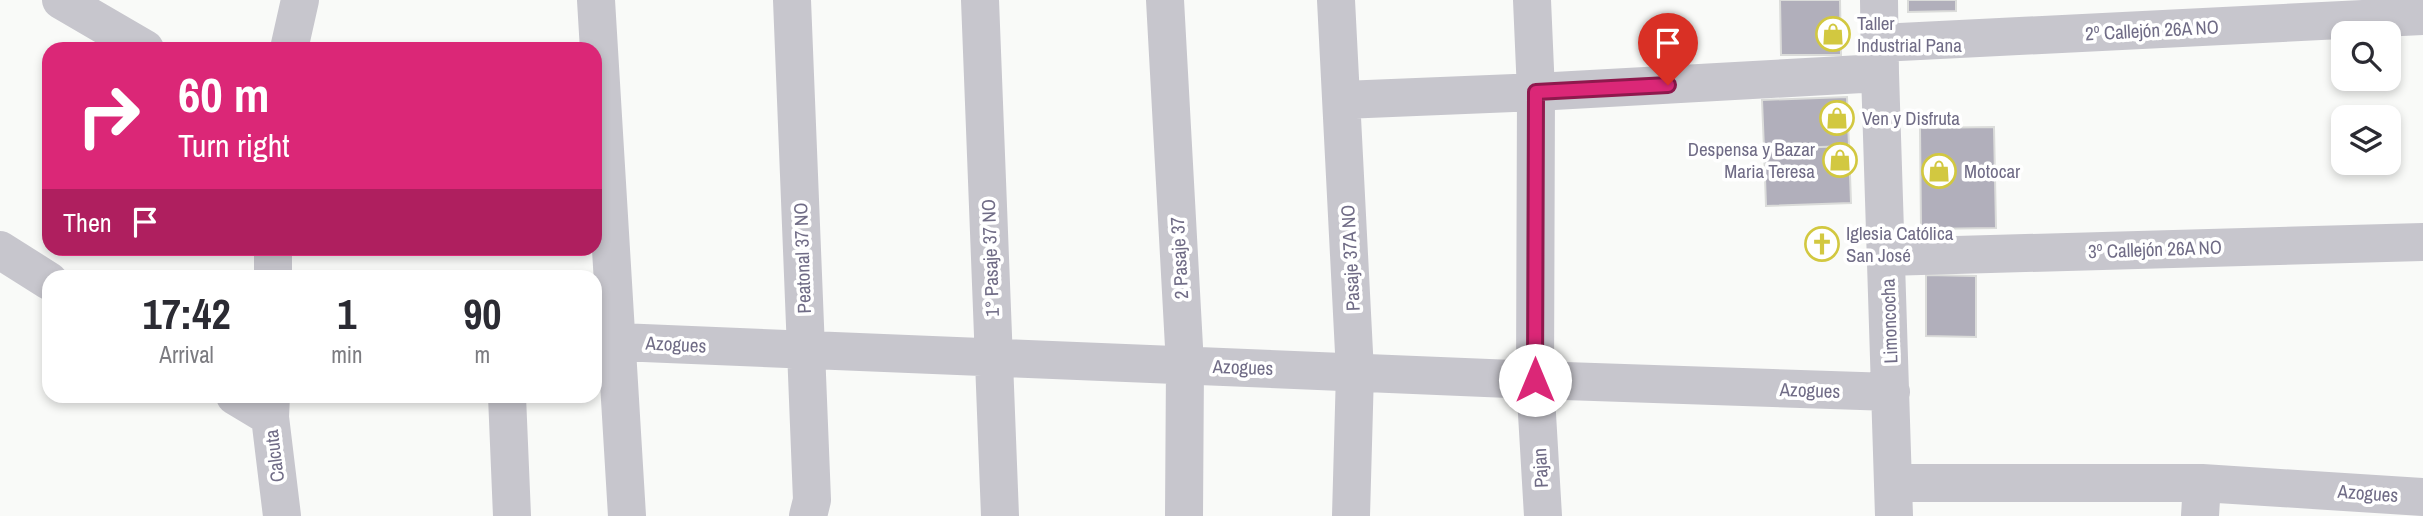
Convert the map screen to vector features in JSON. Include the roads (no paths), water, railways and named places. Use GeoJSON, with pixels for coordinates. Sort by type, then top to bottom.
{"type":"FeatureCollection","features":[{"type":"Feature","properties":{"kind":"street"},"geometry":{"type":"LineString","coordinates":[[61,0],[133,42]]}},
{"type":"Feature","properties":{"kind":"street"},"geometry":{"type":"LineString","coordinates":[[291,42],[300,0]]}},
{"type":"Feature","properties":{"kind":"street"},"geometry":{"type":"LineString","coordinates":[[596,0],[597,42]]}},
{"type":"Feature","properties":{"kind":"street","name":"Peatonal 37 NO"},"geometry":{"type":"LineString","coordinates":[[792,0],[812,500],[808,516]]}},
{"type":"Feature","properties":{"kind":"street","name":"1° Pasaje 37 NO"},"geometry":{"type":"LineString","coordinates":[[980,0],[1000,516]]}},
{"type":"Feature","properties":{"kind":"street","name":"2 Pasaje 37"},"geometry":{"type":"LineString","coordinates":[[1165,0],[1185,365],[1184,516]]}},
{"type":"Feature","properties":{"kind":"street","name":"Pasaje 37A NO"},"geometry":{"type":"LineString","coordinates":[[1336,0],[1343,100],[1354,372],[1351,516]]}},
{"type":"Feature","properties":{"kind":"street","name":"Pajan"},"geometry":{"type":"LineString","coordinates":[[1532,0],[1536,92],[1535,380],[1543,516]]}},
{"type":"Feature","properties":{"kind":"street","name":"Limoncocha"},"geometry":{"type":"LineString","coordinates":[[1880,0],[1894,500]]}},
{"type":"Feature","properties":{"kind":"street","name":"2º Callejón 26A NO"},"geometry":{"type":"LineString","coordinates":[[1343,100],[1536,92],[1880,58],[2423,16]]}},
{"type":"Feature","properties":{"kind":"street"},"geometry":{"type":"LineString","coordinates":[[602,227],[605,341],[626,516]]}},
{"type":"Feature","properties":{"kind":"street","name":"3º Callejón 26A NO"},"geometry":{"type":"LineString","coordinates":[[1886,257],[2423,242]]}},
{"type":"Feature","properties":{"kind":"street"},"geometry":{"type":"LineString","coordinates":[[0,250],[42,277]]}},
{"type":"Feature","properties":{"kind":"street","name":"Azogues"},"geometry":{"type":"LineString","coordinates":[[605,341],[1891,393]]}},
{"type":"Feature","properties":{"kind":"street"},"geometry":{"type":"LineString","coordinates":[[507,403],[512,516]]}},
{"type":"Feature","properties":{"kind":"street","name":"Calcuta"},"geometry":{"type":"LineString","coordinates":[[270,406],[282,516]]}},
{"type":"Feature","properties":{"kind":"street","name":"Azogues"},"geometry":{"type":"LineString","coordinates":[[1894,500],[2423,497]]}},
{"type":"Feature","properties":{"kind":"place","name":"Taller Industrial Pana"},"geometry":{"type":"Point","coordinates":[1833,34]}},
{"type":"Feature","properties":{"kind":"place","name":"Ven y Disfruta"},"geometry":{"type":"Point","coordinates":[1837,118]}},
{"type":"Feature","properties":{"kind":"place","name":"Despensa y Bazar Maria Teresa"},"geometry":{"type":"Point","coordinates":[1840,160]}},
{"type":"Feature","properties":{"kind":"place","name":"Motocar"},"geometry":{"type":"Point","coordinates":[1939,171]}},
{"type":"Feature","properties":{"kind":"place","name":"Iglesia Católica San José"},"geometry":{"type":"Point","coordinates":[1822,244]}}]}
